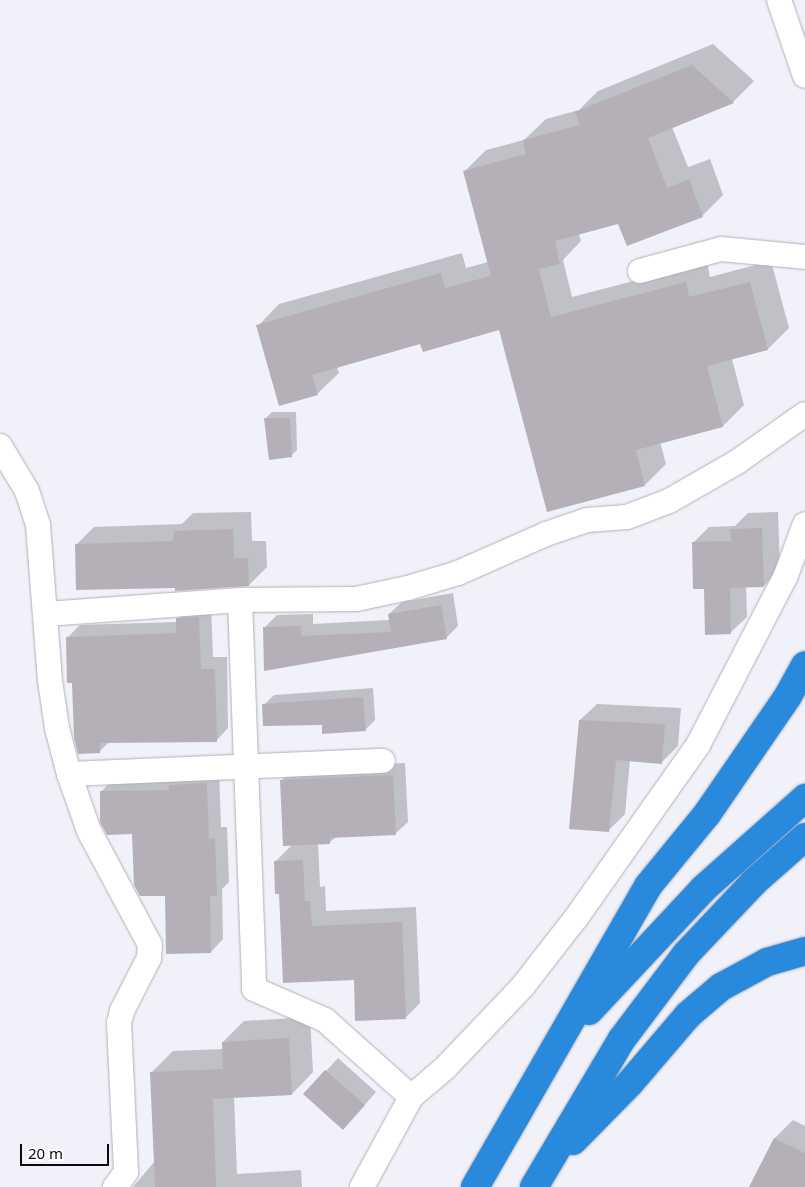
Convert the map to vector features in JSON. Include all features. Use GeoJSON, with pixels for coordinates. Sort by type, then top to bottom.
{"type":"FeatureCollection","features":[{"type":"Feature","properties":{"kind":"highway"},"geometry":{"type":"LineString","coordinates":[[475,1187],[556,1051],[607,954],[648,886],[707,814],[788,696],[805,665]]}},
{"type":"Feature","properties":{"kind":"highway"},"geometry":{"type":"LineString","coordinates":[[556,1051],[622,972],[703,889],[805,798]]}},
{"type":"Feature","properties":{"kind":"highway"},"geometry":{"type":"LineString","coordinates":[[537,1181],[622,1040],[686,954],[754,882],[805,837]]}},
{"type":"Feature","properties":{"kind":"highway"},"geometry":{"type":"LineString","coordinates":[[537,1181],[630,1084],[688,1015],[721,987],[766,962],[805,951]]}},
{"type":"Feature","properties":{"kind":"street"},"geometry":{"type":"LineString","coordinates":[[779,0],[805,76]]}},
{"type":"Feature","properties":{"kind":"street"},"geometry":{"type":"LineString","coordinates":[[640,271],[721,249],[805,257]]}},
{"type":"Feature","properties":{"kind":"street"},"geometry":{"type":"LineString","coordinates":[[46,614],[240,600],[356,599],[408,588],[458,573],[554,531],[587,520],[626,516],[669,500],[737,462],[805,414]]}},
{"type":"Feature","properties":{"kind":"street"},"geometry":{"type":"LineString","coordinates":[[0,446],[26,491],[38,524],[57,728],[69,774],[89,831],[150,945],[150,958],[122,1011],[119,1023],[126,1172],[115,1187]]}},
{"type":"Feature","properties":{"kind":"street"},"geometry":{"type":"LineString","coordinates":[[362,1187],[411,1097],[445,1068],[523,986],[576,918],[698,745],[786,575],[805,524]]}},
{"type":"Feature","properties":{"kind":"street"},"geometry":{"type":"LineString","coordinates":[[240,600],[254,989],[325,1020],[411,1097]]}},
{"type":"Feature","properties":{"kind":"street"},"geometry":{"type":"LineString","coordinates":[[69,774],[383,760]]}},
{"type":"Feature","properties":{"kind":"building"},"geometry":{"type":"Polygon","coordinates":[[[692,65],[734,103],[648,138],[667,188],[689,179],[703,217],[627,246],[618,224],[555,241],[560,264],[539,269],[551,317],[686,282],[689,297],[750,282],[768,350],[707,366],[723,427],[636,450],[645,486],[547,512],[499,330],[423,352],[420,344],[312,375],[318,395],[279,406],[256,325],[441,273],[445,288],[491,276],[463,171],[526,154],[523,140],[580,125],[575,112],[692,65]]]}},
{"type":"Feature","properties":{"kind":"building"},"geometry":{"type":"Polygon","coordinates":[[[264,418],[290,418],[292,457],[269,460],[264,418]]]}},
{"type":"Feature","properties":{"kind":"building"},"geometry":{"type":"Polygon","coordinates":[[[762,528],[764,587],[730,588],[731,634],[705,635],[704,589],[693,589],[692,542],[731,541],[730,529],[762,528]]]}},
{"type":"Feature","properties":{"kind":"building"},"geometry":{"type":"Polygon","coordinates":[[[233,529],[234,558],[248,558],[249,586],[175,591],[175,588],[76,590],[75,544],[173,541],[174,531],[233,529]]]}},
{"type":"Feature","properties":{"kind":"building"},"geometry":{"type":"Polygon","coordinates":[[[441,605],[447,639],[264,671],[263,627],[301,626],[301,636],[391,632],[388,614],[441,605]]]}},
{"type":"Feature","properties":{"kind":"building"},"geometry":{"type":"Polygon","coordinates":[[[199,617],[201,669],[215,669],[217,742],[100,743],[100,753],[78,754],[74,738],[72,683],[67,683],[66,637],[176,633],[176,618],[199,617]]]}},
{"type":"Feature","properties":{"kind":"building"},"geometry":{"type":"Polygon","coordinates":[[[363,697],[366,731],[322,734],[322,725],[263,726],[262,704],[363,697]]]}},
{"type":"Feature","properties":{"kind":"building"},"geometry":{"type":"Polygon","coordinates":[[[579,720],[665,724],[662,764],[616,760],[609,832],[569,829],[579,720]]]}},
{"type":"Feature","properties":{"kind":"building"},"geometry":{"type":"Polygon","coordinates":[[[393,775],[396,835],[330,838],[330,844],[283,846],[280,780],[393,775]]]}},
{"type":"Feature","properties":{"kind":"building"},"geometry":{"type":"Polygon","coordinates":[[[207,783],[209,839],[215,838],[217,896],[210,896],[211,953],[166,954],[165,896],[140,896],[134,885],[132,834],[107,835],[100,822],[100,791],[169,790],[169,785],[207,783]]]}},
{"type":"Feature","properties":{"kind":"building"},"geometry":{"type":"Polygon","coordinates":[[[303,860],[305,901],[310,901],[312,926],[402,922],[406,1019],[355,1021],[354,980],[283,983],[279,894],[275,894],[274,861],[303,860]]]}},
{"type":"Feature","properties":{"kind":"building"},"geometry":{"type":"Polygon","coordinates":[[[289,1038],[292,1095],[213,1099],[216,1187],[155,1187],[150,1072],[223,1069],[222,1042],[289,1038]]]}},
{"type":"Feature","properties":{"kind":"building"},"geometry":{"type":"Polygon","coordinates":[[[325,1070],[365,1105],[343,1130],[303,1094],[325,1070]]]}},
{"type":"Feature","properties":{"kind":"building"},"geometry":{"type":"Polygon","coordinates":[[[774,1138],[805,1153],[805,1187],[749,1187],[774,1138]]]}}]}
